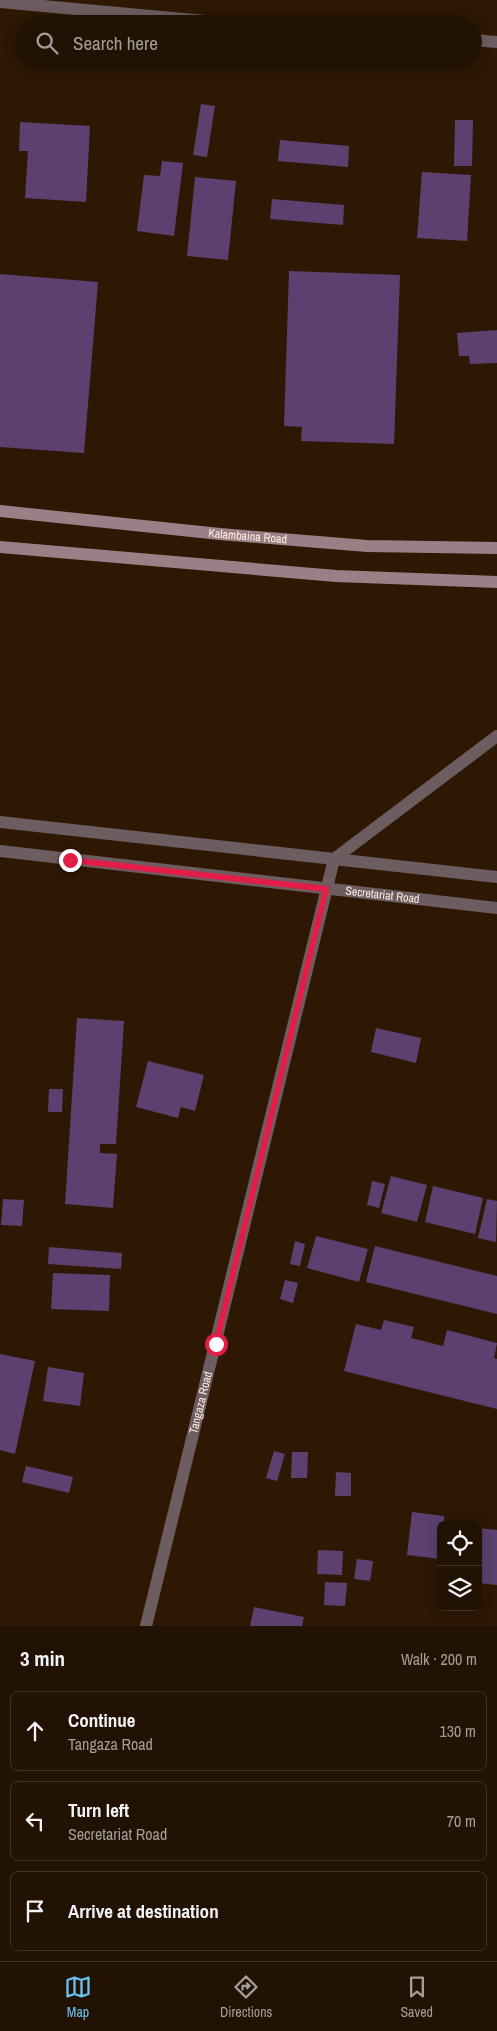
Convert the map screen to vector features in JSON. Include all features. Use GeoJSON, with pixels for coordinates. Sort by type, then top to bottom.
{"type":"FeatureCollection","features":[{"type":"Feature","properties":{"kind":"main road","name":"Kalambaina Road"},"geometry":{"type":"LineString","coordinates":[[0,512],[220,534],[366,546],[497,548]]}},
{"type":"Feature","properties":{"kind":"main road"},"geometry":{"type":"LineString","coordinates":[[0,546],[336,576],[497,582]]}},
{"type":"Feature","properties":{"kind":"street"},"geometry":{"type":"LineString","coordinates":[[0,2],[140,15]]}},
{"type":"Feature","properties":{"kind":"street"},"geometry":{"type":"LineString","coordinates":[[482,41],[497,42]]}},
{"type":"Feature","properties":{"kind":"street"},"geometry":{"type":"LineString","coordinates":[[334,859],[497,736]]}},
{"type":"Feature","properties":{"kind":"street"},"geometry":{"type":"LineString","coordinates":[[0,822],[497,877]]}},
{"type":"Feature","properties":{"kind":"street","name":"Secretariat Road"},"geometry":{"type":"LineString","coordinates":[[0,851],[497,908]]}},
{"type":"Feature","properties":{"kind":"street","name":"Tangaza Road"},"geometry":{"type":"LineString","coordinates":[[146,1626],[334,859]]}},
{"type":"Feature","properties":{"kind":"building"},"geometry":{"type":"Polygon","coordinates":[[[201,104],[215,106],[207,157],[193,155],[201,104]]]}},
{"type":"Feature","properties":{"kind":"building"},"geometry":{"type":"Polygon","coordinates":[[[455,120],[473,120],[472,166],[454,166],[455,120]]]}},
{"type":"Feature","properties":{"kind":"building"},"geometry":{"type":"Polygon","coordinates":[[[20,122],[90,126],[86,202],[25,198],[28,151],[19,151],[20,122]]]}},
{"type":"Feature","properties":{"kind":"building"},"geometry":{"type":"Polygon","coordinates":[[[280,140],[349,146],[348,167],[278,161],[280,140]]]}},
{"type":"Feature","properties":{"kind":"building"},"geometry":{"type":"Polygon","coordinates":[[[162,161],[183,163],[174,236],[137,231],[144,175],[160,176],[162,161]]]}},
{"type":"Feature","properties":{"kind":"building"},"geometry":{"type":"Polygon","coordinates":[[[422,172],[471,175],[467,241],[417,238],[422,172]]]}},
{"type":"Feature","properties":{"kind":"building"},"geometry":{"type":"Polygon","coordinates":[[[195,177],[236,181],[228,260],[187,256],[195,177]]]}},
{"type":"Feature","properties":{"kind":"building"},"geometry":{"type":"Polygon","coordinates":[[[272,199],[344,205],[343,225],[270,219],[272,199]]]}},
{"type":"Feature","properties":{"kind":"building"},"geometry":{"type":"Polygon","coordinates":[[[289,271],[400,275],[394,444],[301,441],[302,427],[284,426],[289,271]]]}},
{"type":"Feature","properties":{"kind":"building"},"geometry":{"type":"Polygon","coordinates":[[[0,274],[98,282],[84,453],[0,447],[0,274]]]}},
{"type":"Feature","properties":{"kind":"building"},"geometry":{"type":"Polygon","coordinates":[[[497,330],[497,363],[470,364],[469,356],[459,356],[457,333],[497,330]]]}},
{"type":"Feature","properties":{"kind":"building"},"geometry":{"type":"Polygon","coordinates":[[[77,1018],[124,1021],[116,1144],[100,1144],[100,1153],[117,1154],[113,1208],[65,1204],[77,1018]]]}},
{"type":"Feature","properties":{"kind":"building"},"geometry":{"type":"Polygon","coordinates":[[[376,1028],[421,1038],[416,1063],[371,1052],[376,1028]]]}},
{"type":"Feature","properties":{"kind":"building"},"geometry":{"type":"Polygon","coordinates":[[[148,1061],[204,1075],[195,1111],[181,1107],[178,1118],[136,1107],[148,1061]]]}},
{"type":"Feature","properties":{"kind":"building"},"geometry":{"type":"Polygon","coordinates":[[[49,1089],[63,1089],[62,1112],[48,1112],[49,1089]]]}},
{"type":"Feature","properties":{"kind":"building"},"geometry":{"type":"Polygon","coordinates":[[[391,1176],[427,1185],[417,1222],[381,1213],[391,1176]]]}},
{"type":"Feature","properties":{"kind":"building"},"geometry":{"type":"Polygon","coordinates":[[[372,1181],[385,1184],[379,1208],[367,1205],[372,1181]]]}},
{"type":"Feature","properties":{"kind":"building"},"geometry":{"type":"Polygon","coordinates":[[[433,1186],[483,1198],[475,1234],[425,1222],[433,1186]]]}},
{"type":"Feature","properties":{"kind":"building"},"geometry":{"type":"Polygon","coordinates":[[[3,1199],[24,1200],[22,1226],[1,1225],[3,1199]]]}},
{"type":"Feature","properties":{"kind":"building"},"geometry":{"type":"Polygon","coordinates":[[[487,1199],[497,1201],[496,1242],[478,1238],[487,1199]]]}},
{"type":"Feature","properties":{"kind":"building"},"geometry":{"type":"Polygon","coordinates":[[[316,1236],[368,1249],[359,1282],[307,1268],[316,1236]]]}},
{"type":"Feature","properties":{"kind":"building"},"geometry":{"type":"Polygon","coordinates":[[[295,1241],[305,1244],[300,1266],[290,1264],[295,1241]]]}},
{"type":"Feature","properties":{"kind":"building"},"geometry":{"type":"Polygon","coordinates":[[[375,1246],[497,1276],[497,1314],[366,1282],[375,1246]]]}},
{"type":"Feature","properties":{"kind":"building"},"geometry":{"type":"Polygon","coordinates":[[[49,1247],[122,1253],[121,1269],[48,1264],[49,1247]]]}},
{"type":"Feature","properties":{"kind":"building"},"geometry":{"type":"Polygon","coordinates":[[[53,1273],[110,1275],[109,1311],[51,1309],[53,1273]]]}},
{"type":"Feature","properties":{"kind":"building"},"geometry":{"type":"Polygon","coordinates":[[[285,1280],[298,1283],[293,1303],[280,1299],[285,1280]]]}},
{"type":"Feature","properties":{"kind":"building"},"geometry":{"type":"Polygon","coordinates":[[[384,1320],[414,1327],[411,1338],[443,1346],[447,1330],[497,1343],[494,1358],[497,1359],[497,1409],[344,1371],[356,1324],[381,1330],[384,1320]]]}},
{"type":"Feature","properties":{"kind":"building"},"geometry":{"type":"Polygon","coordinates":[[[0,1354],[35,1361],[15,1454],[0,1450],[0,1354]]]}},
{"type":"Feature","properties":{"kind":"building"},"geometry":{"type":"Polygon","coordinates":[[[48,1367],[84,1373],[80,1406],[43,1401],[48,1367]]]}},
{"type":"Feature","properties":{"kind":"building"},"geometry":{"type":"Polygon","coordinates":[[[274,1451],[285,1454],[277,1481],[266,1478],[274,1451]]]}},
{"type":"Feature","properties":{"kind":"building"},"geometry":{"type":"Polygon","coordinates":[[[292,1452],[308,1452],[307,1478],[291,1478],[292,1452]]]}},
{"type":"Feature","properties":{"kind":"building"},"geometry":{"type":"Polygon","coordinates":[[[26,1466],[73,1477],[69,1493],[22,1482],[26,1466]]]}},
{"type":"Feature","properties":{"kind":"building"},"geometry":{"type":"Polygon","coordinates":[[[336,1472],[351,1473],[351,1496],[335,1496],[336,1472]]]}},
{"type":"Feature","properties":{"kind":"building"},"geometry":{"type":"Polygon","coordinates":[[[412,1512],[444,1516],[444,1521],[437,1521],[437,1559],[407,1555],[412,1512]]]}},
{"type":"Feature","properties":{"kind":"building"},"geometry":{"type":"Polygon","coordinates":[[[482,1528],[497,1530],[497,1585],[482,1583],[482,1528]]]}},
{"type":"Feature","properties":{"kind":"building"},"geometry":{"type":"Polygon","coordinates":[[[318,1550],[343,1551],[342,1575],[317,1574],[318,1550]]]}},
{"type":"Feature","properties":{"kind":"building"},"geometry":{"type":"Polygon","coordinates":[[[357,1559],[373,1561],[370,1581],[354,1579],[357,1559]]]}},
{"type":"Feature","properties":{"kind":"building"},"geometry":{"type":"Polygon","coordinates":[[[325,1582],[347,1583],[345,1606],[324,1605],[325,1582]]]}},
{"type":"Feature","properties":{"kind":"building"},"geometry":{"type":"Polygon","coordinates":[[[254,1607],[304,1617],[302,1626],[250,1626],[254,1607]]]}},
{"type":"Feature","properties":{"kind":"route"},"geometry":{"type":"LineString","coordinates":[[70,860],[326,889],[216,1344]]}}]}
